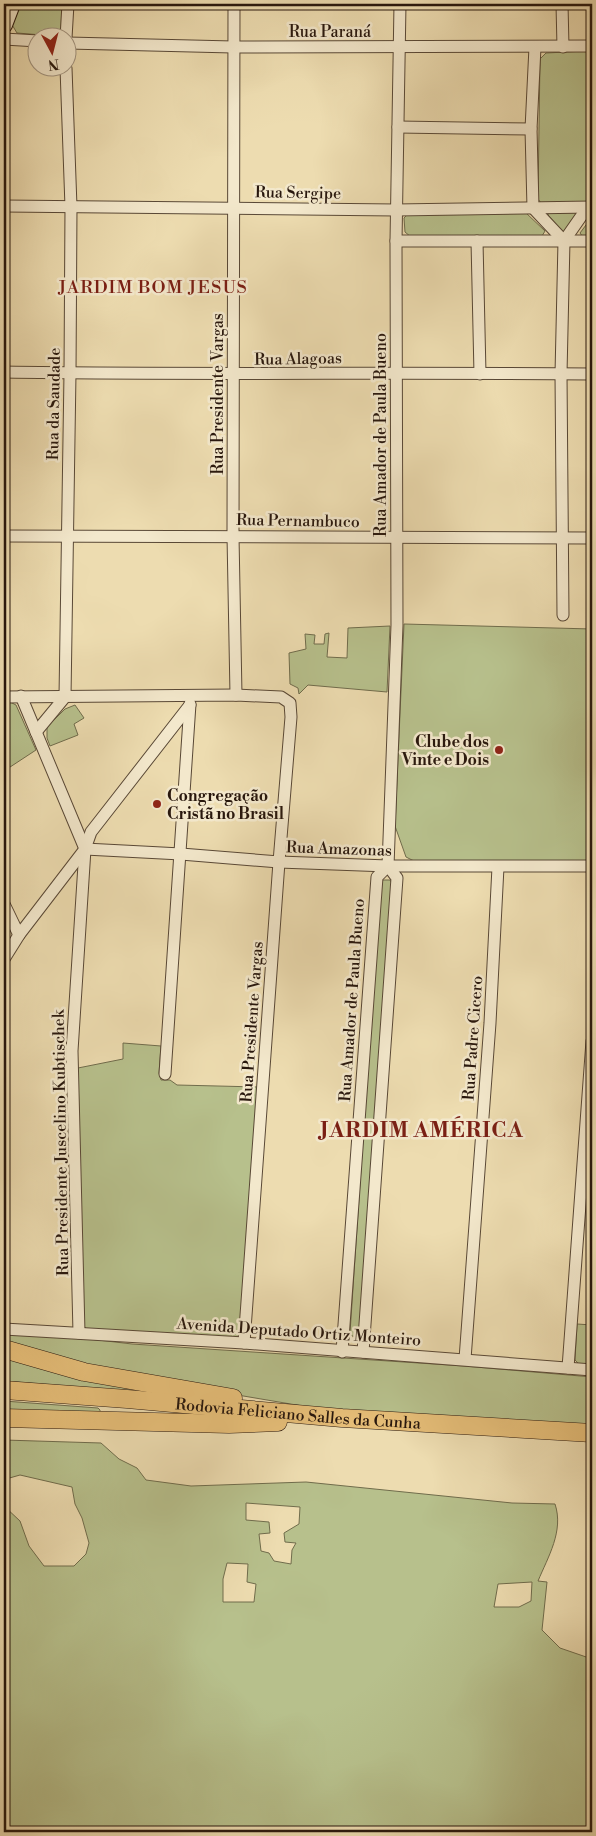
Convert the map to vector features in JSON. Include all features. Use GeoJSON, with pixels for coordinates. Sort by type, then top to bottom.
{"type":"FeatureCollection","features":[{"type":"Feature","properties":{"kind":"main road"},"geometry":{"type":"LineString","coordinates":[[4,1349],[92,1374],[342,1418]]}},
{"type":"Feature","properties":{"kind":"main road","name":"Rodovia Feliciano Salles da Cunha"},"geometry":{"type":"LineString","coordinates":[[4,1390],[342,1418],[592,1433]]}},
{"type":"Feature","properties":{"kind":"main road"},"geometry":{"type":"LineString","coordinates":[[4,1418],[229,1424],[342,1418]]}},
{"type":"Feature","properties":{"kind":"street"},"geometry":{"type":"LineString","coordinates":[[4,26],[12,4]]}},
{"type":"Feature","properties":{"kind":"street"},"geometry":{"type":"LineString","coordinates":[[67,28],[68,4]]}},
{"type":"Feature","properties":{"kind":"street","name":"Rua Presidente Vargas"},"geometry":{"type":"LineString","coordinates":[[234,4],[233,536],[236,695],[281,697],[290,703],[292,717],[279,862],[244,1343]]}},
{"type":"Feature","properties":{"kind":"street","name":"Rua Amador de Paula Bueno"},"geometry":{"type":"LineString","coordinates":[[363,1352],[397,878],[388,866],[397,625],[396,210],[400,4]]}},
{"type":"Feature","properties":{"kind":"street"},"geometry":{"type":"LineString","coordinates":[[562,4],[562,47]]}},
{"type":"Feature","properties":{"kind":"street"},"geometry":{"type":"LineString","coordinates":[[4,40],[28,41]]}},
{"type":"Feature","properties":{"kind":"street","name":"Rua Paraná"},"geometry":{"type":"LineString","coordinates":[[78,43],[233,47],[592,46]]}},
{"type":"Feature","properties":{"kind":"street"},"geometry":{"type":"LineString","coordinates":[[535,47],[530,129],[533,208],[564,241]]}},
{"type":"Feature","properties":{"kind":"street","name":"Rua da Saudade"},"geometry":{"type":"LineString","coordinates":[[65,697],[71,207],[66,78]]}},
{"type":"Feature","properties":{"kind":"street"},"geometry":{"type":"LineString","coordinates":[[398,127],[530,129]]}},
{"type":"Feature","properties":{"kind":"street","name":"Rua Sergipe"},"geometry":{"type":"LineString","coordinates":[[4,206],[396,210],[590,208]]}},
{"type":"Feature","properties":{"kind":"street"},"geometry":{"type":"LineString","coordinates":[[563,615],[562,374],[564,241],[590,208]]}},
{"type":"Feature","properties":{"kind":"street"},"geometry":{"type":"LineString","coordinates":[[396,241],[592,242]]}},
{"type":"Feature","properties":{"kind":"street"},"geometry":{"type":"LineString","coordinates":[[477,241],[480,374]]}},
{"type":"Feature","properties":{"kind":"street","name":"Rua Alagoas"},"geometry":{"type":"LineString","coordinates":[[4,372],[233,375],[396,373],[592,374]]}},
{"type":"Feature","properties":{"kind":"street","name":"Rua Pernambuco"},"geometry":{"type":"LineString","coordinates":[[4,536],[592,538]]}},
{"type":"Feature","properties":{"kind":"street"},"geometry":{"type":"LineString","coordinates":[[4,697],[190,700],[236,695]]}},
{"type":"Feature","properties":{"kind":"street","name":"Rua Presidente Juscelino Kubtischek"},"geometry":{"type":"LineString","coordinates":[[21,696],[85,850],[72,1051],[79,1332]]}},
{"type":"Feature","properties":{"kind":"street"},"geometry":{"type":"LineString","coordinates":[[36,732],[65,697]]}},
{"type":"Feature","properties":{"kind":"street"},"geometry":{"type":"LineString","coordinates":[[4,959],[19,935],[85,850],[91,832],[190,700]]}},
{"type":"Feature","properties":{"kind":"street"},"geometry":{"type":"LineString","coordinates":[[165,1074],[190,700]]}},
{"type":"Feature","properties":{"kind":"street","name":"Rua Amazonas"},"geometry":{"type":"LineString","coordinates":[[85,850],[181,854],[279,862],[388,866],[498,868],[592,866]]}},
{"type":"Feature","properties":{"kind":"street","name":"Rua Amador de Paula Bueno"},"geometry":{"type":"LineString","coordinates":[[342,1352],[376,876],[388,866]]}},
{"type":"Feature","properties":{"kind":"street","name":"Rua Padre Cicero"},"geometry":{"type":"LineString","coordinates":[[465,1359],[490,1023],[498,868]]}},
{"type":"Feature","properties":{"kind":"street"},"geometry":{"type":"LineString","coordinates":[[4,904],[19,935]]}},
{"type":"Feature","properties":{"kind":"street"},"geometry":{"type":"LineString","coordinates":[[568,1368],[592,1041]]}},
{"type":"Feature","properties":{"kind":"street","name":"Avenida Deputado Ortiz Monteiro"},"geometry":{"type":"LineString","coordinates":[[4,1329],[244,1343],[592,1370]]}},
{"type":"Feature","properties":{"kind":"green space"},"geometry":{"type":"Polygon","coordinates":[[[19,4],[62,4],[61,28],[28,28],[28,34],[17,33],[11,23],[19,4]]]}},
{"type":"Feature","properties":{"kind":"green space"},"geometry":{"type":"Polygon","coordinates":[[[586,51],[589,57],[588,200],[584,204],[542,204],[538,199],[540,59],[546,53],[586,51]]]}},
{"type":"Feature","properties":{"kind":"green space"},"geometry":{"type":"Polygon","coordinates":[[[549,211],[575,211],[577,213],[563,233],[548,215],[549,211]]]}},
{"type":"Feature","properties":{"kind":"green space"},"geometry":{"type":"Polygon","coordinates":[[[525,212],[545,231],[542,236],[411,237],[405,232],[404,218],[409,213],[525,212]]]}},
{"type":"Feature","properties":{"kind":"green space"},"geometry":{"type":"Polygon","coordinates":[[[592,217],[592,237],[583,237],[580,233],[592,217]]]}},
{"type":"Feature","properties":{"kind":"green space","name":"Clube dos Vinte e Dois"},"geometry":{"type":"Polygon","coordinates":[[[404,624],[592,629],[592,861],[414,861],[406,857],[395,826],[404,624]]]}},
{"type":"Feature","properties":{"kind":"green space"},"geometry":{"type":"Polygon","coordinates":[[[390,626],[387,692],[308,685],[299,694],[298,688],[290,684],[289,653],[306,649],[305,634],[315,635],[314,644],[324,644],[325,634],[329,633],[327,657],[347,658],[348,628],[390,626]]]}},
{"type":"Feature","properties":{"kind":"green space"},"geometry":{"type":"Polygon","coordinates":[[[4,701],[16,705],[36,750],[4,771],[4,701]]]}},
{"type":"Feature","properties":{"kind":"green space"},"geometry":{"type":"Polygon","coordinates":[[[75,705],[84,718],[74,724],[78,735],[50,746],[47,738],[47,727],[65,709],[75,705]]]}},
{"type":"Feature","properties":{"kind":"green space"},"geometry":{"type":"Polygon","coordinates":[[[383,880],[390,880],[393,885],[362,1333],[358,1337],[352,1336],[350,1333],[380,884],[383,880]]]}},
{"type":"Feature","properties":{"kind":"green space"},"geometry":{"type":"Polygon","coordinates":[[[123,1043],[161,1046],[159,1073],[161,1080],[170,1080],[177,1085],[258,1087],[241,1334],[233,1339],[88,1330],[83,1325],[78,1068],[123,1059],[123,1043]]]}},
{"type":"Feature","properties":{"kind":"green space"},"geometry":{"type":"Polygon","coordinates":[[[577,1324],[592,1325],[592,1366],[580,1365],[575,1360],[577,1324]]]}},
{"type":"Feature","properties":{"kind":"green space"},"geometry":{"type":"Polygon","coordinates":[[[4,1333],[592,1377],[592,1427],[338,1412],[125,1376],[4,1345],[4,1333]]]}},
{"type":"Feature","properties":{"kind":"green space"},"geometry":{"type":"Polygon","coordinates":[[[4,1354],[178,1396],[4,1381],[4,1354]]]}},
{"type":"Feature","properties":{"kind":"green space"},"geometry":{"type":"Polygon","coordinates":[[[4,1401],[98,1408],[100,1413],[4,1413],[4,1401]]]}},
{"type":"Feature","properties":{"kind":"green space"},"geometry":{"type":"Polygon","coordinates":[[[4,1440],[101,1443],[119,1459],[137,1468],[146,1480],[191,1486],[306,1482],[512,1503],[555,1504],[558,1524],[554,1544],[538,1581],[547,1582],[542,1630],[560,1648],[592,1659],[592,1832],[4,1832],[4,1506],[20,1521],[29,1546],[44,1566],[74,1566],[86,1554],[89,1543],[82,1518],[75,1504],[72,1487],[20,1475],[6,1479],[4,1482],[4,1440]],[[246,1503],[246,1520],[269,1522],[270,1533],[259,1534],[261,1551],[269,1553],[274,1561],[291,1564],[292,1550],[296,1543],[285,1542],[284,1533],[299,1524],[300,1507],[246,1503]],[[227,1563],[223,1579],[223,1602],[254,1602],[256,1584],[247,1582],[248,1564],[227,1563]],[[532,1582],[498,1584],[494,1607],[519,1607],[531,1601],[532,1582]]]}},
{"type":"Feature","properties":{"kind":"place","name":"Clube dos Vinte e Dois"},"geometry":{"type":"Point","coordinates":[499,750]}},
{"type":"Feature","properties":{"kind":"place","name":"Congregação Cristã no Brasil"},"geometry":{"type":"Point","coordinates":[157,804]}},
{"type":"Feature","properties":{"kind":"district","name":"JARDIM BOM JESUS"},"geometry":{"type":"Point","coordinates":[153,287]}},
{"type":"Feature","properties":{"kind":"district","name":"JARDIM AMÉRICA"},"geometry":{"type":"Point","coordinates":[422,1130]}}]}
